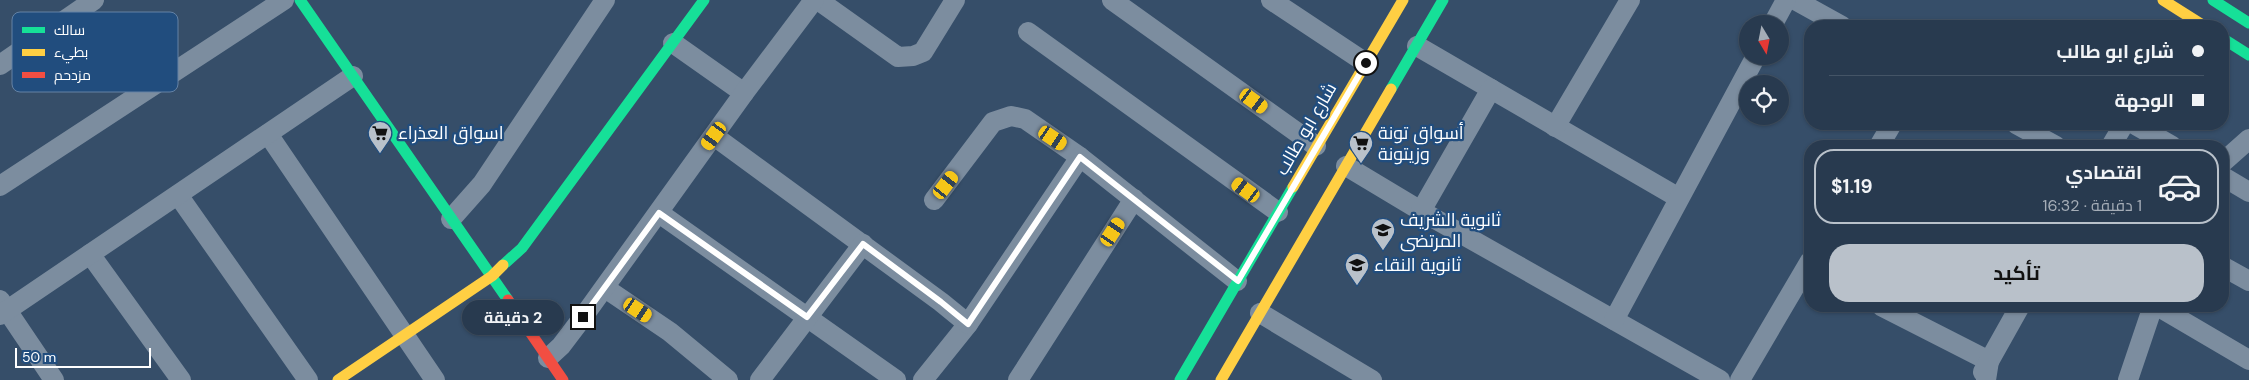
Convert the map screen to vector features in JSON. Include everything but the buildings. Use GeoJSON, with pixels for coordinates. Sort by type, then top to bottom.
{"type":"FeatureCollection","features":[{"type":"Feature","properties":{"kind":"street"},"geometry":{"type":"LineString","coordinates":[[77,12],[94,0]]}},
{"type":"Feature","properties":{"kind":"street"},"geometry":{"type":"LineString","coordinates":[[178,69],[284,0]]}},
{"type":"Feature","properties":{"kind":"street"},"geometry":{"type":"LineString","coordinates":[[300,0],[564,380]]}},
{"type":"Feature","properties":{"kind":"street"},"geometry":{"type":"LineString","coordinates":[[451,219],[482,184],[605,0]]}},
{"type":"Feature","properties":{"kind":"street"},"geometry":{"type":"LineString","coordinates":[[338,380],[492,276],[522,248],[704,0]]}},
{"type":"Feature","properties":{"kind":"street"},"geometry":{"type":"LineString","coordinates":[[548,358],[561,346],[605,288],[744,93],[814,0]]}},
{"type":"Feature","properties":{"kind":"street"},"geometry":{"type":"LineString","coordinates":[[818,0],[898,57],[913,56],[923,52],[955,0]]}},
{"type":"Feature","properties":{"kind":"street"},"geometry":{"type":"LineString","coordinates":[[1112,0],[1316,146]]}},
{"type":"Feature","properties":{"kind":"street"},"geometry":{"type":"LineString","coordinates":[[1272,0],[1366,63]]}},
{"type":"Feature","properties":{"kind":"street","name":"شارع ابو طالب"},"geometry":{"type":"LineString","coordinates":[[1180,380],[1403,0]]}},
{"type":"Feature","properties":{"kind":"street"},"geometry":{"type":"LineString","coordinates":[[1221,380],[1443,0]]}},
{"type":"Feature","properties":{"kind":"street"},"geometry":{"type":"LineString","coordinates":[[1555,126],[1630,0]]}},
{"type":"Feature","properties":{"kind":"street"},"geometry":{"type":"LineString","coordinates":[[1778,15],[1786,0]]}},
{"type":"Feature","properties":{"kind":"street"},"geometry":{"type":"LineString","coordinates":[[1795,0],[1831,20]]}},
{"type":"Feature","properties":{"kind":"street"},"geometry":{"type":"LineString","coordinates":[[2163,0],[2182,20]]}},
{"type":"Feature","properties":{"kind":"street"},"geometry":{"type":"LineString","coordinates":[[2213,0],[2249,23]]}},
{"type":"Feature","properties":{"kind":"street"},"geometry":{"type":"LineString","coordinates":[[1028,32],[1278,212]]}},
{"type":"Feature","properties":{"kind":"street"},"geometry":{"type":"LineString","coordinates":[[2229,42],[2249,55]]}},
{"type":"Feature","properties":{"kind":"street"},"geometry":{"type":"LineString","coordinates":[[673,43],[744,93]]}},
{"type":"Feature","properties":{"kind":"street"},"geometry":{"type":"LineString","coordinates":[[1417,46],[1679,198]]}},
{"type":"Feature","properties":{"kind":"street"},"geometry":{"type":"LineString","coordinates":[[0,65],[12,57]]}},
{"type":"Feature","properties":{"kind":"street"},"geometry":{"type":"LineString","coordinates":[[1614,320],[1751,65]]}},
{"type":"Feature","properties":{"kind":"street"},"geometry":{"type":"LineString","coordinates":[[54,380],[2,308],[90,254],[353,76]]}},
{"type":"Feature","properties":{"kind":"street"},"geometry":{"type":"LineString","coordinates":[[1421,212],[1491,89]]}},
{"type":"Feature","properties":{"kind":"street"},"geometry":{"type":"LineString","coordinates":[[0,186],[144,92]]}},
{"type":"Feature","properties":{"kind":"street"},"geometry":{"type":"LineString","coordinates":[[934,200],[993,122],[1011,116],[1025,119],[1080,157],[1238,281]]}},
{"type":"Feature","properties":{"kind":"street"},"geometry":{"type":"LineString","coordinates":[[2027,130],[2045,140]]}},
{"type":"Feature","properties":{"kind":"street"},"geometry":{"type":"LineString","coordinates":[[2144,130],[2162,140]]}},
{"type":"Feature","properties":{"kind":"street"},"geometry":{"type":"LineString","coordinates":[[268,134],[435,380]]}},
{"type":"Feature","properties":{"kind":"street"},"geometry":{"type":"LineString","coordinates":[[714,136],[863,244],[968,324]]}},
{"type":"Feature","properties":{"kind":"street"},"geometry":{"type":"LineString","coordinates":[[2229,157],[2249,139]]}},
{"type":"Feature","properties":{"kind":"street"},"geometry":{"type":"LineString","coordinates":[[923,380],[968,324],[1080,157]]}},
{"type":"Feature","properties":{"kind":"street"},"geometry":{"type":"LineString","coordinates":[[1346,166],[1421,212],[1720,380]]}},
{"type":"Feature","properties":{"kind":"street"},"geometry":{"type":"LineString","coordinates":[[2229,180],[2249,192]]}},
{"type":"Feature","properties":{"kind":"street"},"geometry":{"type":"LineString","coordinates":[[178,195],[308,380]]}},
{"type":"Feature","properties":{"kind":"street"},"geometry":{"type":"LineString","coordinates":[[1018,380],[1134,199]]}},
{"type":"Feature","properties":{"kind":"street"},"geometry":{"type":"LineString","coordinates":[[659,213],[896,380]]}},
{"type":"Feature","properties":{"kind":"street"},"geometry":{"type":"LineString","coordinates":[[760,380],[863,244]]}},
{"type":"Feature","properties":{"kind":"street"},"geometry":{"type":"LineString","coordinates":[[90,254],[181,380]]}},
{"type":"Feature","properties":{"kind":"street"},"geometry":{"type":"LineString","coordinates":[[2229,270],[2249,281]]}},
{"type":"Feature","properties":{"kind":"street"},"geometry":{"type":"LineString","coordinates":[[1740,380],[1804,275]]}},
{"type":"Feature","properties":{"kind":"street"},"geometry":{"type":"LineString","coordinates":[[605,288],[670,332],[728,380]]}},
{"type":"Feature","properties":{"kind":"street"},"geometry":{"type":"LineString","coordinates":[[1891,312],[1988,370]]}},
{"type":"Feature","properties":{"kind":"street"},"geometry":{"type":"LineString","coordinates":[[1978,380],[1988,370],[2017,312]]}},
{"type":"Feature","properties":{"kind":"street"},"geometry":{"type":"LineString","coordinates":[[2128,380],[2151,312]]}},
{"type":"Feature","properties":{"kind":"street"},"geometry":{"type":"LineString","coordinates":[[2167,312],[2249,360]]}},
{"type":"Feature","properties":{"kind":"street"},"geometry":{"type":"LineString","coordinates":[[1260,313],[1372,380]]}},
{"type":"Feature","properties":{"kind":"traffic: fast"},"geometry":{"type":"LineString","coordinates":[[300,0],[508,300]]}},
{"type":"Feature","properties":{"kind":"traffic: fast"},"geometry":{"type":"LineString","coordinates":[[503,265],[522,248],[704,0]]}},
{"type":"Feature","properties":{"kind":"traffic: fast"},"geometry":{"type":"LineString","coordinates":[[1391,89],[1443,0]]}},
{"type":"Feature","properties":{"kind":"traffic: fast"},"geometry":{"type":"LineString","coordinates":[[2213,0],[2249,23]]}},
{"type":"Feature","properties":{"kind":"traffic: fast"},"geometry":{"type":"LineString","coordinates":[[2229,42],[2249,55]]}},
{"type":"Feature","properties":{"kind":"traffic: fast"},"geometry":{"type":"LineString","coordinates":[[1180,380],[1293,187]]}},
{"type":"Feature","properties":{"kind":"traffic: slow"},"geometry":{"type":"LineString","coordinates":[[1293,187],[1403,0]]}},
{"type":"Feature","properties":{"kind":"traffic: slow"},"geometry":{"type":"LineString","coordinates":[[2163,0],[2195,20]]}},
{"type":"Feature","properties":{"kind":"traffic: slow"},"geometry":{"type":"LineString","coordinates":[[1221,380],[1391,89]]}},
{"type":"Feature","properties":{"kind":"traffic: slow"},"geometry":{"type":"LineString","coordinates":[[338,380],[492,276],[503,265]]}},
{"type":"Feature","properties":{"kind":"traffic: jam"},"geometry":{"type":"LineString","coordinates":[[508,300],[563,380]]}},
{"type":"Feature","properties":{"kind":"place","name":"اسواق العذراء"},"geometry":{"type":"Point","coordinates":[380,154]}},
{"type":"Feature","properties":{"kind":"place","name":"أسواق تونة وزيتونة"},"geometry":{"type":"Point","coordinates":[1361,164]}},
{"type":"Feature","properties":{"kind":"place","name":"ثانوية الشريف المرتضى"},"geometry":{"type":"Point","coordinates":[1383,251]}},
{"type":"Feature","properties":{"kind":"place","name":"ثانوية النقاء"},"geometry":{"type":"Point","coordinates":[1357,286]}},
{"type":"Feature","properties":{"kind":"route"},"geometry":{"type":"LineString","coordinates":[[583,317],[659,213],[807,317],[863,244],[968,324],[1080,157],[1238,281],[1366,63]]}}]}
